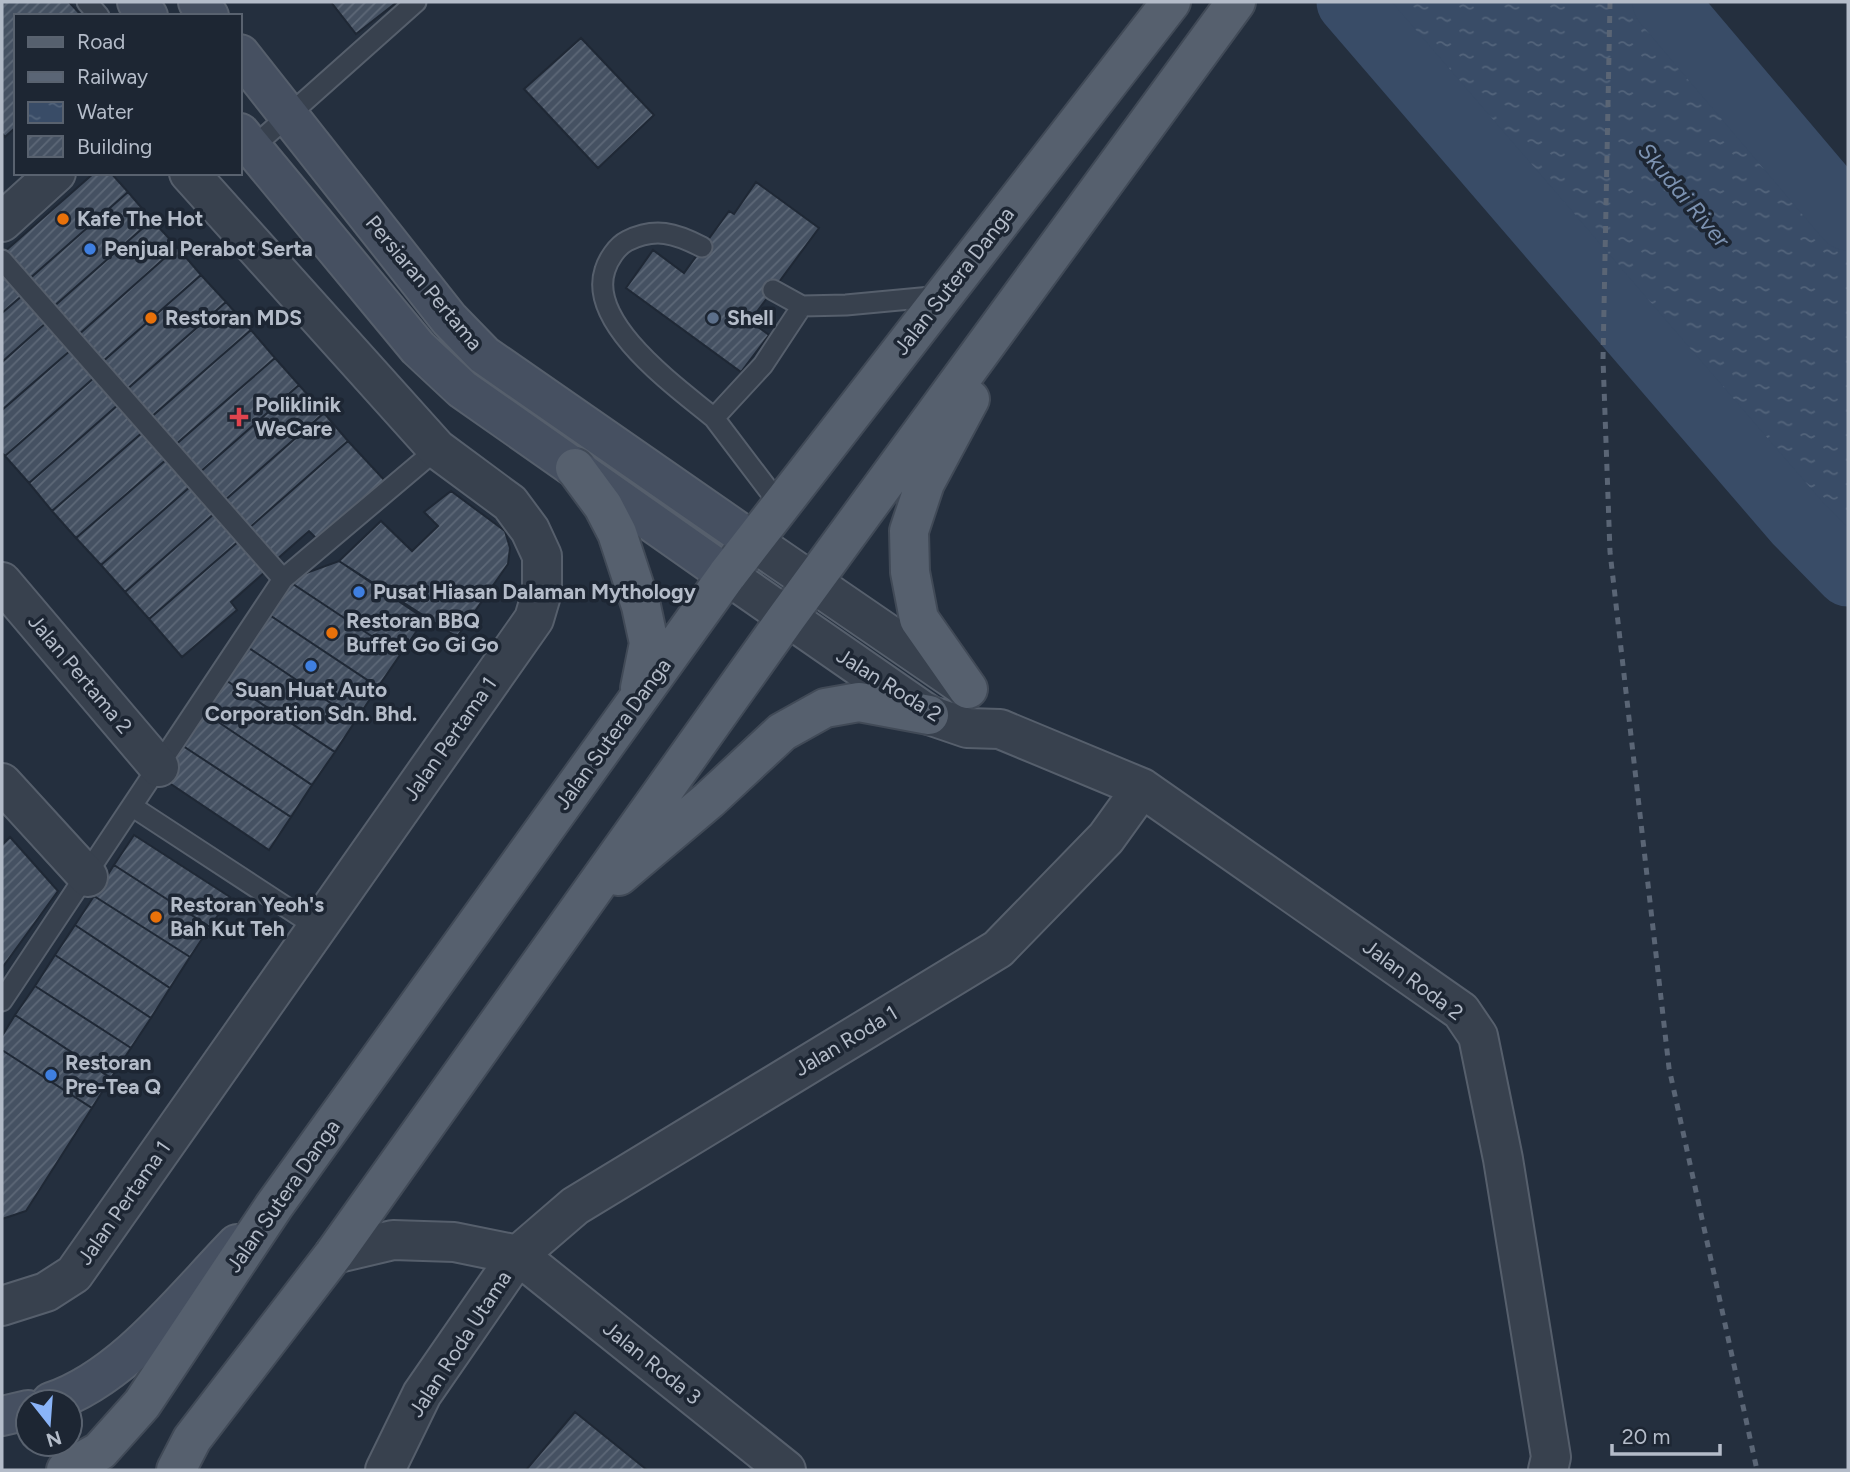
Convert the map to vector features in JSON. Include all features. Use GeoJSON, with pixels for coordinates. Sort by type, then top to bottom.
{"type":"FeatureCollection","features":[{"type":"Feature","properties":{"kind":"main road","name":"Jalan Sutera Danga"},"geometry":{"type":"LineString","coordinates":[[66,1470],[100,1451],[142,1404],[274,1206],[727,575],[1171,2]]}},
{"type":"Feature","properties":{"kind":"main road"},"geometry":{"type":"LineString","coordinates":[[176,1470],[192,1439],[334,1254],[787,617],[1236,2]]}},
{"type":"Feature","properties":{"kind":"main road"},"geometry":{"type":"LineString","coordinates":[[968,689],[919,619],[910,572],[909,531],[925,483],[1037,274]]}},
{"type":"Feature","properties":{"kind":"main road"},"geometry":{"type":"LineString","coordinates":[[575,468],[603,506],[617,533],[640,606],[649,643],[637,701]]}},
{"type":"Feature","properties":{"kind":"main road"},"geometry":{"type":"LineString","coordinates":[[574,913],[709,800],[782,732],[825,708],[859,702],[929,715]]}},
{"type":"Feature","properties":{"kind":"street","name":"Persiaran Pertama"},"geometry":{"type":"LineString","coordinates":[[242,56],[449,318],[484,355],[752,541]]}},
{"type":"Feature","properties":{"kind":"street","name":"Persiaran Pertama"},"geometry":{"type":"LineString","coordinates":[[246,140],[418,348],[463,389],[727,575]]}},
{"type":"Feature","properties":{"kind":"street"},"geometry":{"type":"LineString","coordinates":[[2,222],[54,175]]}},
{"type":"Feature","properties":{"kind":"street","name":"Jalan Pertama 1"},"geometry":{"type":"LineString","coordinates":[[2,1306],[46,1293],[74,1274],[534,620],[542,592],[541,556],[530,530],[510,503],[436,449],[191,175]]}},
{"type":"Feature","properties":{"kind":"street","name":"Jalan Roda 2"},"geometry":{"type":"LineString","coordinates":[[752,541],[968,689],[1000,729]]}},
{"type":"Feature","properties":{"kind":"street","name":"Jalan Roda 2"},"geometry":{"type":"LineString","coordinates":[[727,575],[929,715],[967,728],[1000,729],[1142,789],[1461,1011],[1478,1036],[1503,1159],[1551,1457],[1548,1470]]}},
{"type":"Feature","properties":{"kind":"street","name":"Jalan Pertama 2"},"geometry":{"type":"LineString","coordinates":[[2,582],[159,767]]}},
{"type":"Feature","properties":{"kind":"street"},"geometry":{"type":"LineString","coordinates":[[2,783],[88,877]]}},
{"type":"Feature","properties":{"kind":"street","name":"Jalan Roda 1"},"geometry":{"type":"LineString","coordinates":[[518,1255],[575,1206],[998,949],[1106,838],[1142,789]]}},
{"type":"Feature","properties":{"kind":"street"},"geometry":{"type":"LineString","coordinates":[[78,1388],[100,1377],[130,1353],[274,1206]]}},
{"type":"Feature","properties":{"kind":"street"},"geometry":{"type":"LineString","coordinates":[[334,1254],[393,1240],[454,1241],[518,1255]]}},
{"type":"Feature","properties":{"kind":"street","name":"Jalan Roda Utama"},"geometry":{"type":"LineString","coordinates":[[385,1470],[422,1394],[518,1255]]}},
{"type":"Feature","properties":{"kind":"street","name":"Jalan Roda 3"},"geometry":{"type":"LineString","coordinates":[[518,1255],[786,1470]]}},
{"type":"Feature","properties":{"kind":"lane"},"geometry":{"type":"LineString","coordinates":[[246,140],[290,115],[415,2]]}},
{"type":"Feature","properties":{"kind":"lane"},"geometry":{"type":"LineString","coordinates":[[702,247],[676,233],[650,231],[623,243],[607,262],[600,284],[610,315],[625,337],[652,365],[714,418],[780,505]]}},
{"type":"Feature","properties":{"kind":"lane"},"geometry":{"type":"LineString","coordinates":[[2,260],[283,579]]}},
{"type":"Feature","properties":{"kind":"lane"},"geometry":{"type":"LineString","coordinates":[[773,290],[802,306],[846,305],[943,296]]}},
{"type":"Feature","properties":{"kind":"lane"},"geometry":{"type":"LineString","coordinates":[[714,418],[763,365],[802,306]]}},
{"type":"Feature","properties":{"kind":"lane"},"geometry":{"type":"LineString","coordinates":[[2,1001],[88,877],[283,579],[436,449]]}},
{"type":"Feature","properties":{"kind":"lane"},"geometry":{"type":"LineString","coordinates":[[134,807],[318,928]]}},
{"type":"Feature","properties":{"kind":"water","name":"Skudai River"},"geometry":{"type":"Polygon","coordinates":[[[1349,2],[1665,2],[1848,218],[1848,574],[1797,522],[1349,2]]]}},
{"type":"Feature","properties":{"kind":"building"},"geometry":{"type":"Polygon","coordinates":[[[2,2],[69,2],[80,14],[14,14],[14,129],[5,137],[2,133],[2,2]]]}},
{"type":"Feature","properties":{"kind":"building"},"geometry":{"type":"Polygon","coordinates":[[[331,2],[397,2],[356,34],[331,2]]]}},
{"type":"Feature","properties":{"kind":"building"},"geometry":{"type":"Polygon","coordinates":[[[581,38],[654,115],[598,168],[524,89],[581,38]]]}},
{"type":"Feature","properties":{"kind":"building"},"geometry":{"type":"Polygon","coordinates":[[[92,175],[113,175],[128,192],[28,280],[3,253],[92,175]]]}},
{"type":"Feature","properties":{"kind":"building"},"geometry":{"type":"Polygon","coordinates":[[[756,182],[819,228],[750,321],[769,335],[741,372],[626,288],[653,250],[684,273],[729,211],[734,214],[756,182]]]}},
{"type":"Feature","properties":{"kind":"building"},"geometry":{"type":"Polygon","coordinates":[[[128,192],[152,220],[52,308],[28,280],[128,192]]]}},
{"type":"Feature","properties":{"kind":"building"},"geometry":{"type":"Polygon","coordinates":[[[152,220],[177,247],[77,336],[52,308],[152,220]]]}},
{"type":"Feature","properties":{"kind":"building"},"geometry":{"type":"Polygon","coordinates":[[[177,247],[201,275],[101,363],[77,336],[177,247]]]}},
{"type":"Feature","properties":{"kind":"building"},"geometry":{"type":"Polygon","coordinates":[[[2,272],[23,295],[2,313],[2,272]]]}},
{"type":"Feature","properties":{"kind":"building"},"geometry":{"type":"Polygon","coordinates":[[[201,275],[226,302],[125,391],[101,363],[201,275]]]}},
{"type":"Feature","properties":{"kind":"building"},"geometry":{"type":"Polygon","coordinates":[[[23,295],[47,322],[2,362],[2,313],[23,295]]]}},
{"type":"Feature","properties":{"kind":"building"},"geometry":{"type":"Polygon","coordinates":[[[226,302],[251,330],[150,418],[125,391],[226,302]]]}},
{"type":"Feature","properties":{"kind":"building"},"geometry":{"type":"Polygon","coordinates":[[[47,322],[71,350],[2,410],[2,362],[47,322]]]}},
{"type":"Feature","properties":{"kind":"building"},"geometry":{"type":"Polygon","coordinates":[[[251,330],[275,358],[174,446],[150,418],[251,330]]]}},
{"type":"Feature","properties":{"kind":"building"},"geometry":{"type":"Polygon","coordinates":[[[71,350],[95,377],[5,456],[2,453],[2,410],[71,350]]]}},
{"type":"Feature","properties":{"kind":"building"},"geometry":{"type":"Polygon","coordinates":[[[275,358],[299,385],[199,473],[174,446],[275,358]]]}},
{"type":"Feature","properties":{"kind":"building"},"geometry":{"type":"Polygon","coordinates":[[[95,377],[119,404],[29,483],[5,456],[95,377]]]}},
{"type":"Feature","properties":{"kind":"building"},"geometry":{"type":"Polygon","coordinates":[[[299,385],[324,413],[224,501],[199,473],[299,385]]]}},
{"type":"Feature","properties":{"kind":"building"},"geometry":{"type":"Polygon","coordinates":[[[119,404],[143,432],[52,511],[29,483],[119,404]]]}},
{"type":"Feature","properties":{"kind":"building"},"geometry":{"type":"Polygon","coordinates":[[[324,413],[348,441],[248,529],[224,501],[324,413]]]}},
{"type":"Feature","properties":{"kind":"building"},"geometry":{"type":"Polygon","coordinates":[[[143,432],[167,459],[76,538],[52,511],[143,432]]]}},
{"type":"Feature","properties":{"kind":"building"},"geometry":{"type":"Polygon","coordinates":[[[348,441],[387,483],[320,542],[309,531],[276,560],[248,529],[348,441]]]}},
{"type":"Feature","properties":{"kind":"building"},"geometry":{"type":"Polygon","coordinates":[[[167,459],[191,486],[101,565],[76,538],[167,459]]]}},
{"type":"Feature","properties":{"kind":"building"},"geometry":{"type":"Polygon","coordinates":[[[191,486],[215,513],[125,592],[101,565],[191,486]]]}},
{"type":"Feature","properties":{"kind":"building"},"geometry":{"type":"Polygon","coordinates":[[[451,491],[505,531],[510,548],[508,564],[457,637],[339,561],[381,521],[412,551],[438,526],[424,512],[451,491]]]}},
{"type":"Feature","properties":{"kind":"building"},"geometry":{"type":"Polygon","coordinates":[[[215,513],[239,541],[149,619],[125,592],[215,513]]]}},
{"type":"Feature","properties":{"kind":"building"},"geometry":{"type":"Polygon","coordinates":[[[239,541],[266,571],[231,602],[237,610],[182,657],[149,619],[239,541]]]}},
{"type":"Feature","properties":{"kind":"building"},"geometry":{"type":"Polygon","coordinates":[[[339,561],[425,619],[400,655],[287,580],[339,561]]]}},
{"type":"Feature","properties":{"kind":"building"},"geometry":{"type":"Polygon","coordinates":[[[287,580],[400,655],[378,687],[265,612],[287,580]]]}},
{"type":"Feature","properties":{"kind":"building"},"geometry":{"type":"Polygon","coordinates":[[[265,612],[378,687],[356,720],[243,644],[265,612]]]}},
{"type":"Feature","properties":{"kind":"building"},"geometry":{"type":"Polygon","coordinates":[[[243,644],[356,720],[335,752],[221,677],[243,644]]]}},
{"type":"Feature","properties":{"kind":"building"},"geometry":{"type":"Polygon","coordinates":[[[221,677],[335,752],[312,785],[199,709],[221,677]]]}},
{"type":"Feature","properties":{"kind":"building"},"geometry":{"type":"Polygon","coordinates":[[[199,709],[312,785],[291,817],[177,742],[199,709]]]}},
{"type":"Feature","properties":{"kind":"building"},"geometry":{"type":"Polygon","coordinates":[[[177,742],[291,817],[269,850],[156,774],[177,742]]]}},
{"type":"Feature","properties":{"kind":"building"},"geometry":{"type":"Polygon","coordinates":[[[134,835],[230,897],[210,927],[114,865],[134,835]]]}},
{"type":"Feature","properties":{"kind":"building"},"geometry":{"type":"Polygon","coordinates":[[[10,837],[58,891],[2,968],[2,845],[10,837]]]}},
{"type":"Feature","properties":{"kind":"building"},"geometry":{"type":"Polygon","coordinates":[[[114,865],[210,927],[190,957],[94,896],[114,865]]]}},
{"type":"Feature","properties":{"kind":"building"},"geometry":{"type":"Polygon","coordinates":[[[94,896],[190,957],[170,988],[75,925],[94,896]]]}},
{"type":"Feature","properties":{"kind":"building"},"geometry":{"type":"Polygon","coordinates":[[[75,925],[170,988],[151,1018],[55,955],[75,925]]]}},
{"type":"Feature","properties":{"kind":"building"},"geometry":{"type":"Polygon","coordinates":[[[55,955],[151,1018],[131,1048],[35,986],[55,955]]]}},
{"type":"Feature","properties":{"kind":"building"},"geometry":{"type":"Polygon","coordinates":[[[35,986],[131,1048],[111,1078],[15,1015],[35,986]]]}},
{"type":"Feature","properties":{"kind":"building"},"geometry":{"type":"Polygon","coordinates":[[[15,1015],[111,1078],[92,1108],[2,1050],[2,1036],[15,1015]]]}},
{"type":"Feature","properties":{"kind":"building"},"geometry":{"type":"Polygon","coordinates":[[[2,1050],[92,1108],[26,1211],[2,1219],[2,1050]]]}},
{"type":"Feature","properties":{"kind":"building"},"geometry":{"type":"Polygon","coordinates":[[[575,1412],[647,1470],[526,1470],[575,1412]]]}},
{"type":"Feature","properties":{"kind":"waterway"},"geometry":{"type":"LineString","coordinates":[[1349,2],[1797,522],[1848,574]]}},
{"type":"Feature","properties":{"kind":"waterway"},"geometry":{"type":"LineString","coordinates":[[1665,2],[1848,218]]}},
{"type":"Feature","properties":{"kind":"railway"},"geometry":{"type":"LineString","coordinates":[[1610,2],[1603,359],[1610,552],[1669,1068],[1757,1470]]}},
{"type":"Feature","properties":{"kind":"place","name":"Kafe The Hot"},"geometry":{"type":"Point","coordinates":[63,219]}},
{"type":"Feature","properties":{"kind":"place","name":"Penjual Perabot Serta"},"geometry":{"type":"Point","coordinates":[90,249]}},
{"type":"Feature","properties":{"kind":"place","name":"Restoran MDS"},"geometry":{"type":"Point","coordinates":[151,318]}},
{"type":"Feature","properties":{"kind":"place","name":"Shell"},"geometry":{"type":"Point","coordinates":[713,318]}},
{"type":"Feature","properties":{"kind":"place","name":"Poliklinik WeCare"},"geometry":{"type":"Point","coordinates":[239,417]}},
{"type":"Feature","properties":{"kind":"place","name":"Pusat Hiasan Dalaman Mythology"},"geometry":{"type":"Point","coordinates":[359,592]}},
{"type":"Feature","properties":{"kind":"place","name":"Restoran BBQ Buffet Go Gi Go"},"geometry":{"type":"Point","coordinates":[332,633]}},
{"type":"Feature","properties":{"kind":"place","name":"Suan Huat Auto Corporation Sdn. Bhd."},"geometry":{"type":"Point","coordinates":[311,666]}},
{"type":"Feature","properties":{"kind":"place","name":"Restoran Yeoh's Bah Kut Teh"},"geometry":{"type":"Point","coordinates":[156,917]}},
{"type":"Feature","properties":{"kind":"place","name":"Restoran Pre-Tea Q"},"geometry":{"type":"Point","coordinates":[51,1075]}}]}
